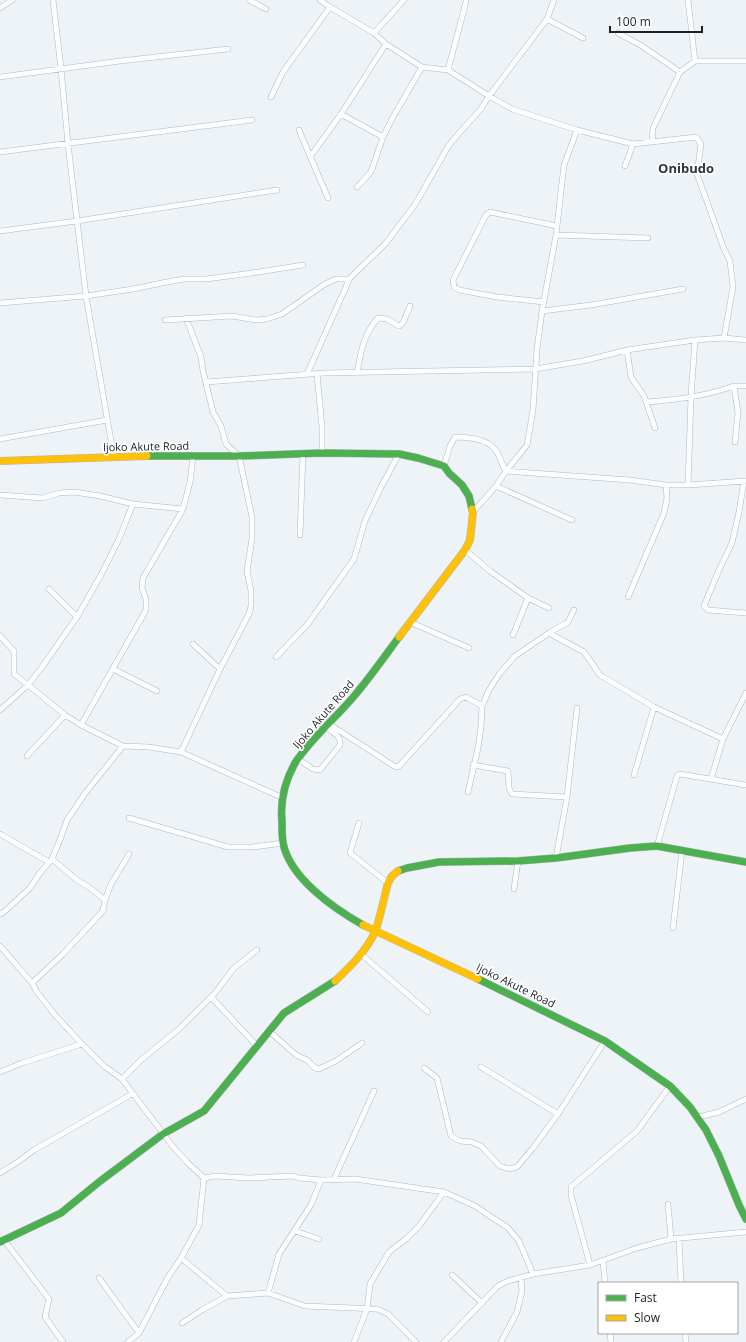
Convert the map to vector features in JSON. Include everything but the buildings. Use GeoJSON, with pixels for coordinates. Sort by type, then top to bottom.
{"type":"FeatureCollection","features":[{"type":"Feature","properties":{"kind":"main road","name":"Ijoko Akute Road"},"geometry":{"type":"LineString","coordinates":[[0,460],[154,456],[239,456],[303,453],[399,454],[444,466],[449,473],[462,484],[469,496],[473,512],[470,540],[465,550],[354,695],[308,746],[298,759],[288,779],[284,788],[281,812],[283,843],[289,859],[298,874],[312,890],[349,917],[375,931],[518,998],[605,1041],[670,1086],[699,1117],[720,1156],[732,1186],[736,1201],[746,1219]]}},
{"type":"Feature","properties":{"kind":"main road"},"geometry":{"type":"LineString","coordinates":[[2,1241],[61,1212],[105,1177],[164,1134],[184,1124],[204,1111],[284,1013],[334,982],[361,954],[375,931],[388,883],[392,876],[403,870],[439,862],[518,861],[657,846],[682,852],[746,862]]}},
{"type":"Feature","properties":{"kind":"street"},"geometry":{"type":"LineString","coordinates":[[0,8],[12,0]]}},
{"type":"Feature","properties":{"kind":"street"},"geometry":{"type":"LineString","coordinates":[[53,0],[86,296],[106,420],[114,458]]}},
{"type":"Feature","properties":{"kind":"street"},"geometry":{"type":"LineString","coordinates":[[249,0],[266,9]]}},
{"type":"Feature","properties":{"kind":"street"},"geometry":{"type":"LineString","coordinates":[[320,0],[330,8],[374,32],[386,44],[422,67],[448,70],[512,109],[577,130],[633,144],[696,137],[701,144],[697,174],[724,249],[730,261],[733,287],[724,338]]}},
{"type":"Feature","properties":{"kind":"street"},"geometry":{"type":"LineString","coordinates":[[374,32],[404,0]]}},
{"type":"Feature","properties":{"kind":"street"},"geometry":{"type":"LineString","coordinates":[[307,374],[348,279],[386,243],[416,203],[450,145],[480,110],[547,19],[554,0]]}},
{"type":"Feature","properties":{"kind":"street"},"geometry":{"type":"LineString","coordinates":[[688,0],[695,61]]}},
{"type":"Feature","properties":{"kind":"street"},"geometry":{"type":"LineString","coordinates":[[448,70],[466,2]]}},
{"type":"Feature","properties":{"kind":"street"},"geometry":{"type":"LineString","coordinates":[[271,97],[283,72],[330,8]]}},
{"type":"Feature","properties":{"kind":"street"},"geometry":{"type":"LineString","coordinates":[[547,19],[584,38]]}},
{"type":"Feature","properties":{"kind":"street"},"geometry":{"type":"LineString","coordinates":[[618,33],[642,46],[680,72]]}},
{"type":"Feature","properties":{"kind":"street"},"geometry":{"type":"LineString","coordinates":[[310,157],[341,114],[386,44]]}},
{"type":"Feature","properties":{"kind":"street"},"geometry":{"type":"LineString","coordinates":[[0,77],[61,68],[228,49]]}},
{"type":"Feature","properties":{"kind":"street"},"geometry":{"type":"LineString","coordinates":[[652,142],[652,128],[680,72],[695,61],[746,61]]}},
{"type":"Feature","properties":{"kind":"street"},"geometry":{"type":"LineString","coordinates":[[357,187],[370,172],[383,137],[422,67]]}},
{"type":"Feature","properties":{"kind":"street"},"geometry":{"type":"LineString","coordinates":[[341,114],[383,137]]}},
{"type":"Feature","properties":{"kind":"street"},"geometry":{"type":"LineString","coordinates":[[0,152],[252,120]]}},
{"type":"Feature","properties":{"kind":"street"},"geometry":{"type":"LineString","coordinates":[[298,130],[328,198]]}},
{"type":"Feature","properties":{"kind":"street"},"geometry":{"type":"LineString","coordinates":[[473,512],[496,486],[527,445],[533,410],[535,369],[542,311],[556,234],[564,165],[577,130]]}},
{"type":"Feature","properties":{"kind":"street"},"geometry":{"type":"LineString","coordinates":[[625,166],[633,144]]}},
{"type":"Feature","properties":{"kind":"street"},"geometry":{"type":"LineString","coordinates":[[0,231],[77,221],[277,190]]}},
{"type":"Feature","properties":{"kind":"street"},"geometry":{"type":"LineString","coordinates":[[544,302],[497,297],[458,290],[454,287],[453,280],[486,215],[490,212],[557,226]]}},
{"type":"Feature","properties":{"kind":"street"},"geometry":{"type":"LineString","coordinates":[[556,234],[648,238]]}},
{"type":"Feature","properties":{"kind":"street"},"geometry":{"type":"LineString","coordinates":[[0,303],[86,296],[167,282],[206,279],[303,265]]}},
{"type":"Feature","properties":{"kind":"street"},"geometry":{"type":"LineString","coordinates":[[165,320],[232,316],[256,320],[267,319],[282,314],[325,284],[336,279],[348,279]]}},
{"type":"Feature","properties":{"kind":"street"},"geometry":{"type":"LineString","coordinates":[[542,311],[590,306],[683,289]]}},
{"type":"Feature","properties":{"kind":"street"},"geometry":{"type":"LineString","coordinates":[[357,373],[361,348],[372,325],[378,318],[387,319],[399,326],[403,323],[410,306]]}},
{"type":"Feature","properties":{"kind":"street"},"geometry":{"type":"LineString","coordinates":[[181,752],[220,669],[249,614],[251,606],[251,591],[248,571],[252,539],[252,517],[239,456],[226,444],[221,426],[213,412],[201,357],[186,318]]}},
{"type":"Feature","properties":{"kind":"street"},"geometry":{"type":"LineString","coordinates":[[206,382],[307,374],[535,369],[583,361],[627,350],[695,340],[724,338],[746,340]]}},
{"type":"Feature","properties":{"kind":"street"},"geometry":{"type":"LineString","coordinates":[[688,485],[691,397],[695,340]]}},
{"type":"Feature","properties":{"kind":"street"},"geometry":{"type":"LineString","coordinates":[[627,350],[631,377],[638,385],[655,428]]}},
{"type":"Feature","properties":{"kind":"street"},"geometry":{"type":"LineString","coordinates":[[317,374],[322,427],[322,453]]}},
{"type":"Feature","properties":{"kind":"street"},"geometry":{"type":"LineString","coordinates":[[646,402],[706,395],[734,386],[746,386]]}},
{"type":"Feature","properties":{"kind":"street"},"geometry":{"type":"LineString","coordinates":[[734,386],[738,413],[735,442]]}},
{"type":"Feature","properties":{"kind":"street"},"geometry":{"type":"LineString","coordinates":[[0,439],[106,420]]}},
{"type":"Feature","properties":{"kind":"street"},"geometry":{"type":"LineString","coordinates":[[444,466],[450,446],[455,437],[472,437],[487,443],[497,452],[501,464],[506,471]]}},
{"type":"Feature","properties":{"kind":"street"},"geometry":{"type":"LineString","coordinates":[[300,535],[303,453]]}},
{"type":"Feature","properties":{"kind":"street"},"geometry":{"type":"LineString","coordinates":[[276,657],[308,624],[354,559],[365,521],[399,454]]}},
{"type":"Feature","properties":{"kind":"street"},"geometry":{"type":"LineString","coordinates":[[81,725],[146,610],[146,599],[142,588],[143,578],[183,509],[190,482],[193,456]]}},
{"type":"Feature","properties":{"kind":"street"},"geometry":{"type":"LineString","coordinates":[[506,471],[688,485],[745,481],[732,543],[704,606],[708,610],[746,613]]}},
{"type":"Feature","properties":{"kind":"street"},"geometry":{"type":"LineString","coordinates":[[628,597],[664,513],[667,498],[666,484]]}},
{"type":"Feature","properties":{"kind":"street"},"geometry":{"type":"LineString","coordinates":[[496,486],[572,520]]}},
{"type":"Feature","properties":{"kind":"street"},"geometry":{"type":"LineString","coordinates":[[0,495],[43,498],[58,493],[74,492],[100,496],[133,504],[183,509]]}},
{"type":"Feature","properties":{"kind":"street"},"geometry":{"type":"LineString","coordinates":[[0,710],[28,684],[42,667],[77,617],[119,539],[133,504]]}},
{"type":"Feature","properties":{"kind":"street"},"geometry":{"type":"LineString","coordinates":[[465,550],[490,571],[528,598],[549,608]]}},
{"type":"Feature","properties":{"kind":"street"},"geometry":{"type":"LineString","coordinates":[[49,589],[77,617]]}},
{"type":"Feature","properties":{"kind":"street"},"geometry":{"type":"LineString","coordinates":[[513,635],[528,598]]}},
{"type":"Feature","properties":{"kind":"street"},"geometry":{"type":"LineString","coordinates":[[468,792],[478,748],[482,706],[500,672],[515,656],[568,622],[574,610]]}},
{"type":"Feature","properties":{"kind":"street"},"geometry":{"type":"LineString","coordinates":[[410,622],[469,648]]}},
{"type":"Feature","properties":{"kind":"street"},"geometry":{"type":"LineString","coordinates":[[549,633],[584,652],[600,675],[654,707],[723,739]]}},
{"type":"Feature","properties":{"kind":"street"},"geometry":{"type":"LineString","coordinates":[[0,636],[14,651],[14,674],[65,715],[81,725],[122,746],[149,747],[181,752],[282,798]]}},
{"type":"Feature","properties":{"kind":"street"},"geometry":{"type":"LineString","coordinates":[[193,644],[220,669]]}},
{"type":"Feature","properties":{"kind":"street"},"geometry":{"type":"LineString","coordinates":[[113,668],[157,691]]}},
{"type":"Feature","properties":{"kind":"street"},"geometry":{"type":"LineString","coordinates":[[711,779],[723,739],[743,706],[746,693]]}},
{"type":"Feature","properties":{"kind":"street"},"geometry":{"type":"LineString","coordinates":[[327,725],[394,766],[398,766],[460,699],[466,697],[482,706]]}},
{"type":"Feature","properties":{"kind":"street"},"geometry":{"type":"LineString","coordinates":[[634,775],[654,707]]}},
{"type":"Feature","properties":{"kind":"street"},"geometry":{"type":"LineString","coordinates":[[556,858],[567,797],[577,708]]}},
{"type":"Feature","properties":{"kind":"street"},"geometry":{"type":"LineString","coordinates":[[27,756],[65,715]]}},
{"type":"Feature","properties":{"kind":"street"},"geometry":{"type":"LineString","coordinates":[[298,759],[313,770],[320,770],[341,742],[327,725]]}},
{"type":"Feature","properties":{"kind":"street"},"geometry":{"type":"LineString","coordinates":[[0,914],[30,888],[50,860],[62,837],[67,820],[86,792],[122,746]]}},
{"type":"Feature","properties":{"kind":"street"},"geometry":{"type":"LineString","coordinates":[[474,765],[508,771],[508,788],[512,794],[567,797]]}},
{"type":"Feature","properties":{"kind":"street"},"geometry":{"type":"LineString","coordinates":[[657,846],[677,776],[680,774],[746,785]]}},
{"type":"Feature","properties":{"kind":"street"},"geometry":{"type":"LineString","coordinates":[[129,818],[228,847],[253,847],[283,843]]}},
{"type":"Feature","properties":{"kind":"street"},"geometry":{"type":"LineString","coordinates":[[359,823],[350,853],[388,883]]}},
{"type":"Feature","properties":{"kind":"street"},"geometry":{"type":"LineString","coordinates":[[0,834],[50,860],[105,900]]}},
{"type":"Feature","properties":{"kind":"street"},"geometry":{"type":"LineString","coordinates":[[672,928],[682,852]]}},
{"type":"Feature","properties":{"kind":"street"},"geometry":{"type":"LineString","coordinates":[[32,983],[62,955],[103,911],[105,900],[111,884],[129,854]]}},
{"type":"Feature","properties":{"kind":"street"},"geometry":{"type":"LineString","coordinates":[[514,889],[518,861]]}},
{"type":"Feature","properties":{"kind":"street"},"geometry":{"type":"LineString","coordinates":[[0,946],[32,983],[55,1015],[104,1066],[122,1080],[188,1164],[204,1178]]}},
{"type":"Feature","properties":{"kind":"street"},"geometry":{"type":"LineString","coordinates":[[122,1080],[141,1060],[179,1030],[211,997],[234,968],[257,950]]}},
{"type":"Feature","properties":{"kind":"street"},"geometry":{"type":"LineString","coordinates":[[361,954],[428,1012]]}},
{"type":"Feature","properties":{"kind":"street"},"geometry":{"type":"LineString","coordinates":[[211,997],[257,1046]]}},
{"type":"Feature","properties":{"kind":"street"},"geometry":{"type":"LineString","coordinates":[[269,1031],[296,1055],[307,1060],[315,1068],[319,1069],[336,1061],[362,1043]]}},
{"type":"Feature","properties":{"kind":"street"},"geometry":{"type":"LineString","coordinates":[[424,1068],[437,1078],[451,1136],[460,1141],[472,1142],[480,1146],[500,1166],[509,1169],[517,1167],[534,1148],[605,1041]]}},
{"type":"Feature","properties":{"kind":"street"},"geometry":{"type":"LineString","coordinates":[[0,1072],[22,1063],[82,1044]]}},
{"type":"Feature","properties":{"kind":"street"},"geometry":{"type":"LineString","coordinates":[[481,1066],[558,1114]]}},
{"type":"Feature","properties":{"kind":"street"},"geometry":{"type":"LineString","coordinates":[[590,1265],[571,1195],[571,1187],[637,1131],[670,1086]]}},
{"type":"Feature","properties":{"kind":"street"},"geometry":{"type":"LineString","coordinates":[[334,1179],[374,1091]]}},
{"type":"Feature","properties":{"kind":"street"},"geometry":{"type":"LineString","coordinates":[[0,1172],[34,1150],[132,1094]]}},
{"type":"Feature","properties":{"kind":"street"},"geometry":{"type":"LineString","coordinates":[[699,1117],[719,1112],[746,1099]]}},
{"type":"Feature","properties":{"kind":"street"},"geometry":{"type":"LineString","coordinates":[[204,1178],[216,1176],[248,1178],[293,1176],[321,1180],[355,1179],[444,1192],[474,1206],[508,1228],[519,1241],[533,1274]]}},
{"type":"Feature","properties":{"kind":"street"},"geometry":{"type":"LineString","coordinates":[[128,1342],[139,1333],[167,1279],[181,1258],[199,1225],[204,1178]]}},
{"type":"Feature","properties":{"kind":"street"},"geometry":{"type":"LineString","coordinates":[[268,1293],[280,1254],[311,1205],[321,1180]]}},
{"type":"Feature","properties":{"kind":"street"},"geometry":{"type":"LineString","coordinates":[[354,1342],[367,1309],[370,1284],[389,1252],[406,1239],[419,1226],[444,1192]]}},
{"type":"Feature","properties":{"kind":"street"},"geometry":{"type":"LineString","coordinates":[[668,1204],[671,1239]]}},
{"type":"Feature","properties":{"kind":"street"},"geometry":{"type":"LineString","coordinates":[[295,1231],[319,1239]]}},
{"type":"Feature","properties":{"kind":"street"},"geometry":{"type":"LineString","coordinates":[[444,1342],[498,1286],[508,1281],[533,1274],[590,1265],[637,1248],[671,1239],[746,1232]]}},
{"type":"Feature","properties":{"kind":"street"},"geometry":{"type":"LineString","coordinates":[[679,1239],[682,1282]]}},
{"type":"Feature","properties":{"kind":"street"},"geometry":{"type":"LineString","coordinates":[[2,1241],[49,1299],[45,1317],[63,1342]]}},
{"type":"Feature","properties":{"kind":"street"},"geometry":{"type":"LineString","coordinates":[[181,1258],[227,1296]]}},
{"type":"Feature","properties":{"kind":"street"},"geometry":{"type":"LineString","coordinates":[[603,1261],[605,1282]]}},
{"type":"Feature","properties":{"kind":"street"},"geometry":{"type":"LineString","coordinates":[[452,1275],[482,1303]]}},
{"type":"Feature","properties":{"kind":"street"},"geometry":{"type":"LineString","coordinates":[[99,1278],[139,1333]]}},
{"type":"Feature","properties":{"kind":"street"},"geometry":{"type":"LineString","coordinates":[[501,1342],[517,1312],[522,1292],[521,1278]]}},
{"type":"Feature","properties":{"kind":"street"},"geometry":{"type":"LineString","coordinates":[[182,1324],[202,1310],[227,1296],[268,1293],[305,1306],[377,1309],[388,1314],[416,1342]]}},
{"type":"Feature","properties":{"kind":"traffic: fast"},"geometry":{"type":"LineString","coordinates":[[147,456],[239,456],[322,453],[399,454],[444,466],[462,485],[469,496],[472,509]]}},
{"type":"Feature","properties":{"kind":"traffic: fast"},"geometry":{"type":"LineString","coordinates":[[363,925],[326,901],[303,880],[294,868],[287,856],[283,843],[282,806],[288,777],[295,763],[316,736],[355,695],[399,637]]}},
{"type":"Feature","properties":{"kind":"traffic: fast"},"geometry":{"type":"LineString","coordinates":[[398,871],[439,862],[518,861],[657,846],[746,862]]}},
{"type":"Feature","properties":{"kind":"traffic: fast"},"geometry":{"type":"LineString","coordinates":[[478,979],[605,1041],[670,1086],[690,1107],[706,1130],[746,1219]]}},
{"type":"Feature","properties":{"kind":"traffic: fast"},"geometry":{"type":"LineString","coordinates":[[0,1242],[61,1213],[99,1182],[163,1134],[204,1111],[284,1013],[335,981]]}},
{"type":"Feature","properties":{"kind":"traffic: slow"},"geometry":{"type":"LineString","coordinates":[[0,461],[147,456]]}},
{"type":"Feature","properties":{"kind":"traffic: slow"},"geometry":{"type":"LineString","coordinates":[[399,637],[465,550],[470,540],[472,509]]}},
{"type":"Feature","properties":{"kind":"traffic: slow"},"geometry":{"type":"LineString","coordinates":[[335,981],[358,958],[367,946],[377,927],[388,883],[392,876],[398,871]]}},
{"type":"Feature","properties":{"kind":"traffic: slow"},"geometry":{"type":"LineString","coordinates":[[363,925],[478,979]]}},
{"type":"Feature","properties":{"kind":"district","name":"Onibudo"},"geometry":{"type":"Point","coordinates":[686,168]}}]}
